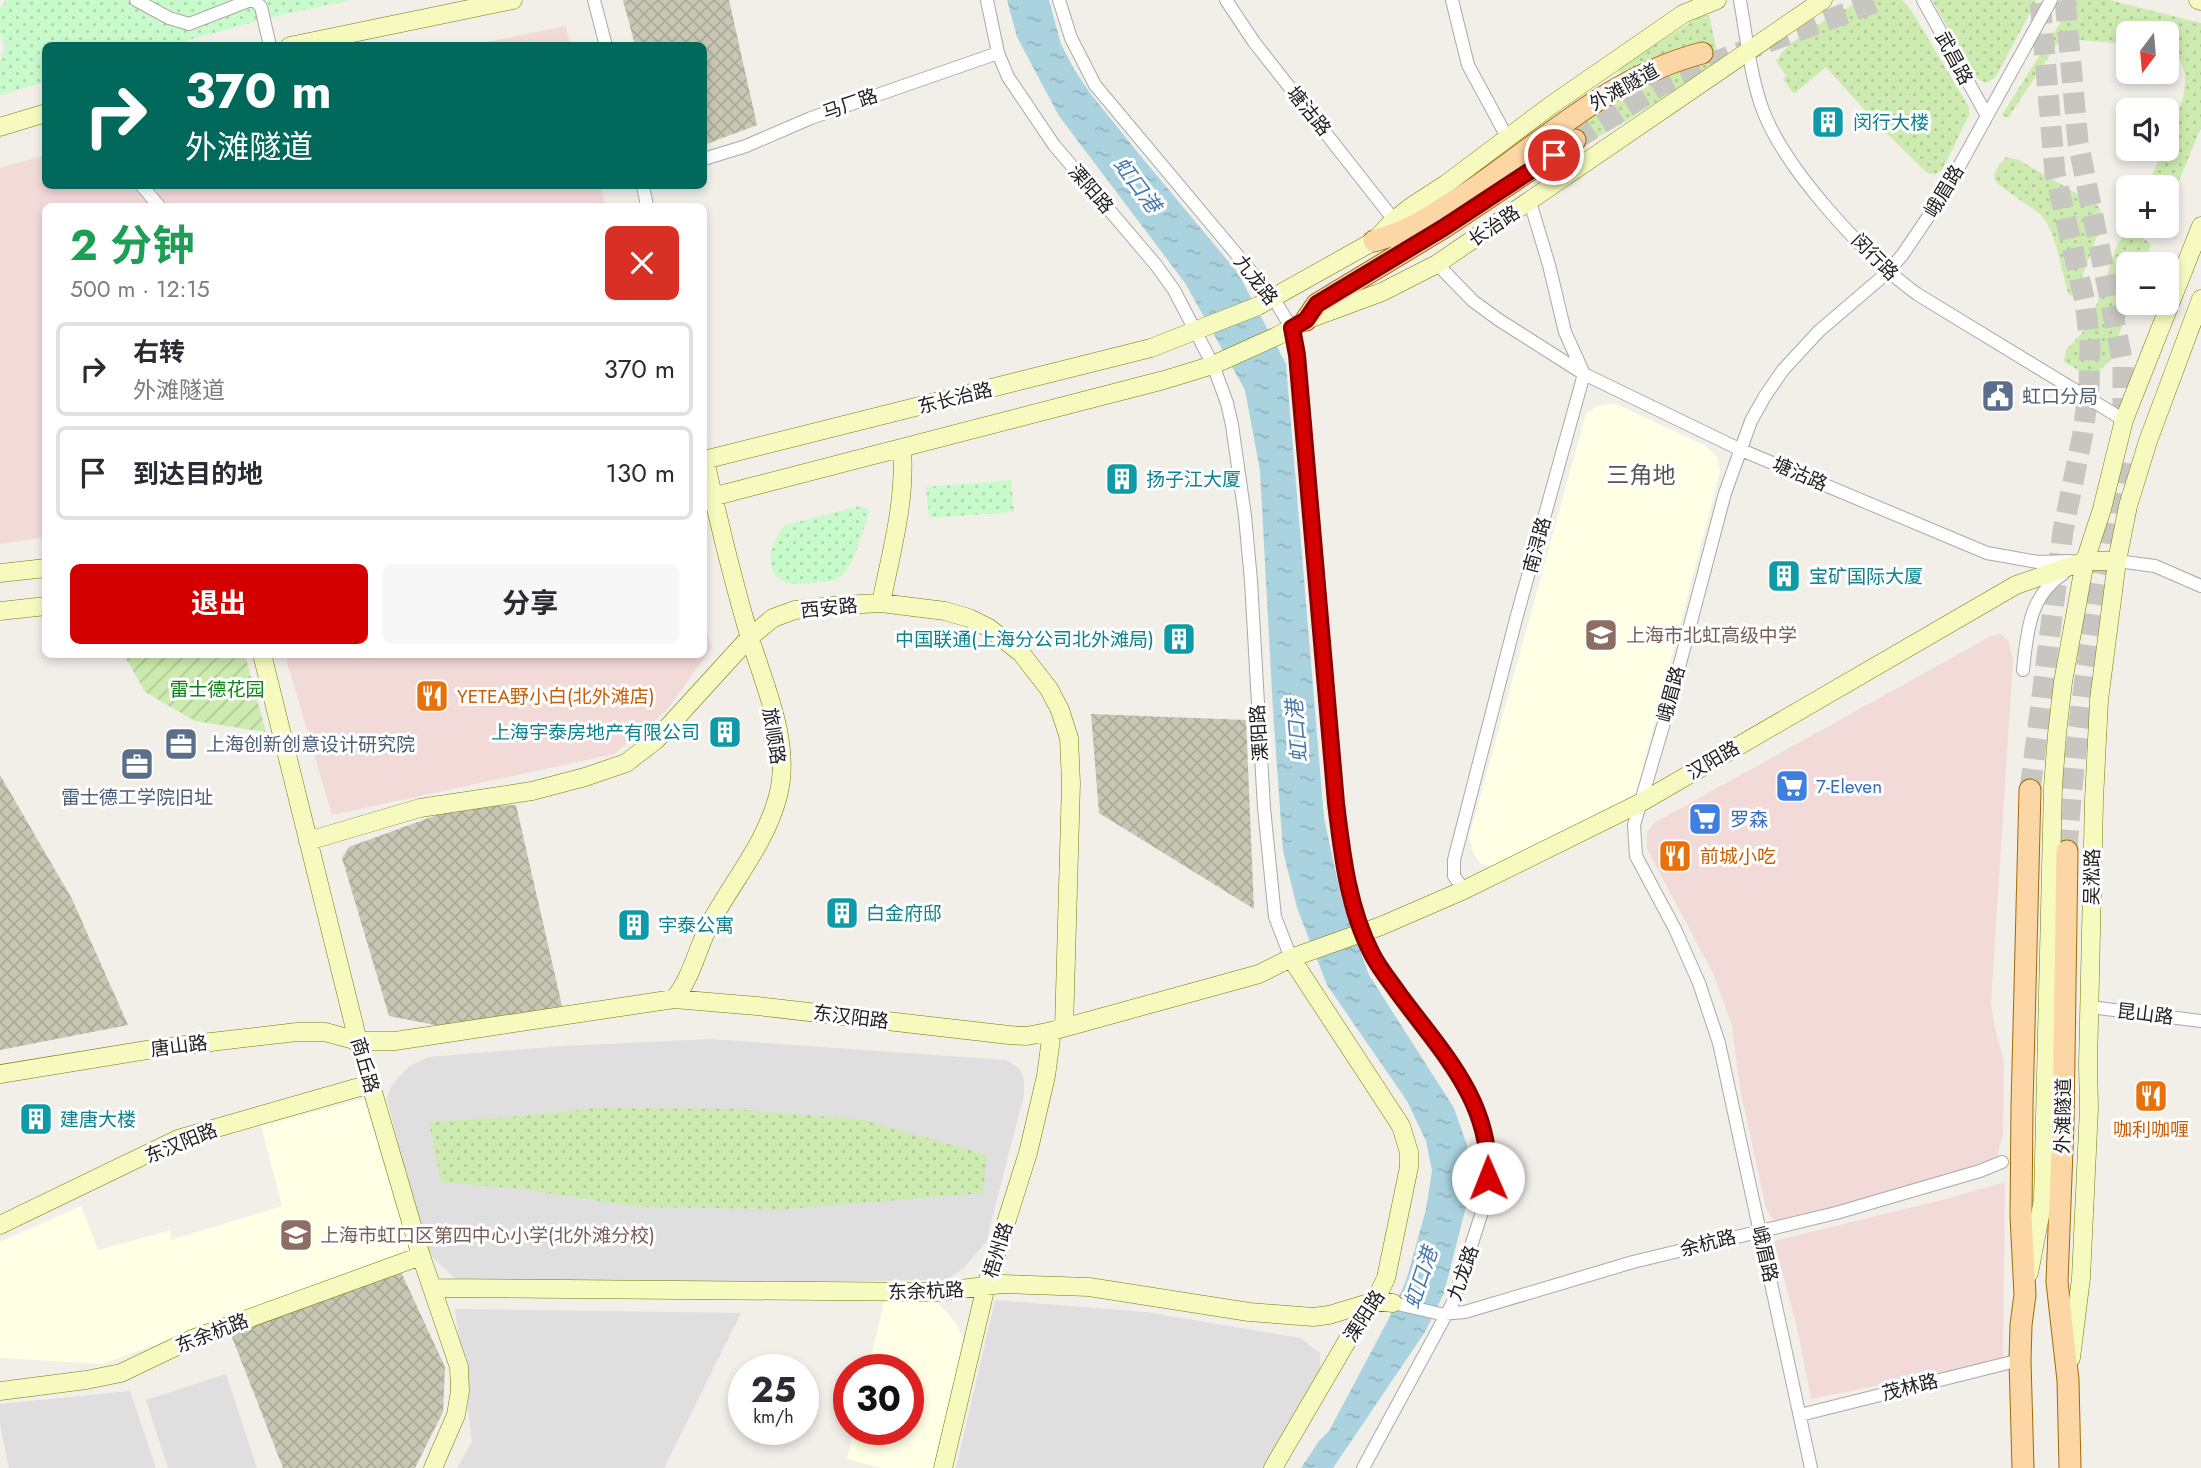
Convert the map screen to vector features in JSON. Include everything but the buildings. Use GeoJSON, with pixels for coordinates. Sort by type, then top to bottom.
{"type":"FeatureCollection","features":[{"type":"Feature","properties":{"kind":"main road","name":"外滩隧道"},"geometry":{"type":"LineString","coordinates":[[1374,241],[1398,234],[1462,197],[1609,91],[1651,70],[1702,53]]}},
{"type":"Feature","properties":{"kind":"main road"},"geometry":{"type":"LineString","coordinates":[[1292,328],[1317,304],[1434,234],[1575,140]]}},
{"type":"Feature","properties":{"kind":"main road"},"geometry":{"type":"LineString","coordinates":[[2022,1465],[2020,1360],[2025,1295],[2021,1147],[2030,790]]}},
{"type":"Feature","properties":{"kind":"main road","name":"外滩隧道"},"geometry":{"type":"LineString","coordinates":[[2067,851],[2063,1124],[2057,1282],[2068,1380]]}},
{"type":"Feature","properties":{"kind":"main road","name":"吴淞路"},"geometry":{"type":"LineString","coordinates":[[2068,1380],[2070,1468]]}},
{"type":"Feature","properties":{"kind":"street"},"geometry":{"type":"LineString","coordinates":[[136,0],[169,18],[189,24],[252,0],[261,7],[269,42]]}},
{"type":"Feature","properties":{"kind":"street"},"geometry":{"type":"LineString","coordinates":[[309,42],[513,0]]}},
{"type":"Feature","properties":{"kind":"street"},"geometry":{"type":"LineString","coordinates":[[594,0],[605,42]]}},
{"type":"Feature","properties":{"kind":"street","name":"溧阳路"},"geometry":{"type":"LineString","coordinates":[[987,0],[998,53],[1008,77],[1047,136],[1156,265],[1200,330],[1217,363],[1232,425],[1245,516],[1264,808],[1275,917],[1291,958],[1389,1104],[1406,1139],[1409,1167],[1406,1190],[1386,1278],[1384,1302],[1357,1324],[1273,1468]]}},
{"type":"Feature","properties":{"kind":"street","name":"九龙路"},"geometry":{"type":"LineString","coordinates":[[1059,0],[1072,38],[1096,85],[1266,303],[1292,328],[1298,368],[1337,814],[1359,934],[1468,1088],[1487,1141],[1488,1178],[1482,1212],[1448,1315],[1363,1468]]}},
{"type":"Feature","properties":{"kind":"street","name":"塘沽路"},"geometry":{"type":"LineString","coordinates":[[1226,0],[1254,42],[1394,220]]}},
{"type":"Feature","properties":{"kind":"street"},"geometry":{"type":"LineString","coordinates":[[1452,0],[1468,65],[1507,137]]}},
{"type":"Feature","properties":{"kind":"street"},"geometry":{"type":"LineString","coordinates":[[1200,330],[1266,303],[1374,241],[1394,220],[1507,137],[1683,14],[1717,0]]}},
{"type":"Feature","properties":{"kind":"street","name":"闵行路"},"geometry":{"type":"LineString","coordinates":[[1740,0],[1761,104],[1771,129],[1786,155],[1840,222],[1888,272],[1917,294],[2124,420]]}},
{"type":"Feature","properties":{"kind":"street","name":"长治路"},"geometry":{"type":"LineString","coordinates":[[1251,347],[1382,292],[1437,264],[1823,0]]}},
{"type":"Feature","properties":{"kind":"street","name":"武昌路"},"geometry":{"type":"LineString","coordinates":[[1923,0],[1987,116]]}},
{"type":"Feature","properties":{"kind":"street","name":"峨眉路"},"geometry":{"type":"LineString","coordinates":[[1811,1468],[1710,1010],[1675,929],[1636,856],[1634,825],[1668,709],[1725,493],[1751,421],[1783,370],[1818,331],[1888,272],[1911,243],[1945,192],[2051,0]]}},
{"type":"Feature","properties":{"kind":"street","name":"马厂路"},"geometry":{"type":"LineString","coordinates":[[707,158],[746,146],[811,118],[998,53]]}},
{"type":"Feature","properties":{"kind":"street"},"geometry":{"type":"LineString","coordinates":[[0,127],[42,114]]}},
{"type":"Feature","properties":{"kind":"street"},"geometry":{"type":"LineString","coordinates":[[145,189],[157,203]]}},
{"type":"Feature","properties":{"kind":"street"},"geometry":{"type":"LineString","coordinates":[[1531,202],[1565,332],[1584,374]]}},
{"type":"Feature","properties":{"kind":"street"},"geometry":{"type":"LineString","coordinates":[[2025,1295],[2043,1200],[2048,941],[2057,734],[2085,561],[2102,509],[2124,420],[2201,226]]}},
{"type":"Feature","properties":{"kind":"street","name":"塘沽路"},"geometry":{"type":"LineString","coordinates":[[1437,264],[1473,301],[1584,374],[1739,449],[1987,553],[2038,562],[2118,561],[2155,566],[2201,586]]}},
{"type":"Feature","properties":{"kind":"street","name":"吴淞路"},"geometry":{"type":"LineString","coordinates":[[2068,1380],[2081,1278],[2089,1108],[2094,800],[2099,699],[2128,506],[2148,441],[2201,299]]}},
{"type":"Feature","properties":{"kind":"street","name":"东长治路"},"geometry":{"type":"LineString","coordinates":[[707,457],[1151,348],[1200,330]]}},
{"type":"Feature","properties":{"kind":"street","name":"东长治路"},"geometry":{"type":"LineString","coordinates":[[708,498],[1164,380],[1217,363],[1251,347]]}},
{"type":"Feature","properties":{"kind":"street","name":"南浔路"},"geometry":{"type":"LineString","coordinates":[[1464,890],[1454,876],[1454,860],[1516,619],[1584,374]]}},
{"type":"Feature","properties":{"kind":"street"},"geometry":{"type":"LineString","coordinates":[[881,604],[902,495],[902,449]]}},
{"type":"Feature","properties":{"kind":"street","name":"旅顺路"},"geometry":{"type":"LineString","coordinates":[[674,999],[684,986],[713,919],[767,831],[779,794],[781,766],[775,719],[708,498]]}},
{"type":"Feature","properties":{"kind":"street"},"geometry":{"type":"LineString","coordinates":[[2023,670],[2029,629],[2042,592],[2051,582],[2085,561]]}},
{"type":"Feature","properties":{"kind":"street","name":"汉阳路"},"geometry":{"type":"LineString","coordinates":[[1333,944],[1464,890],[1640,803],[1990,598],[2016,585],[2085,561]]}},
{"type":"Feature","properties":{"kind":"street"},"geometry":{"type":"LineString","coordinates":[[0,573],[42,568]]}},
{"type":"Feature","properties":{"kind":"street","name":"西安路"},"geometry":{"type":"LineString","coordinates":[[308,841],[420,808],[532,791],[626,763],[656,740],[750,637],[773,618],[795,610],[881,604],[945,611],[969,618],[989,628],[1006,640],[1034,668],[1060,710],[1069,738],[1071,766],[1058,1030]]}},
{"type":"Feature","properties":{"kind":"street"},"geometry":{"type":"LineString","coordinates":[[0,611],[42,606]]}},
{"type":"Feature","properties":{"kind":"street","name":"商丘路"},"geometry":{"type":"LineString","coordinates":[[263,658],[358,1041],[421,1256],[455,1353],[460,1391],[451,1428],[433,1468]]}},
{"type":"Feature","properties":{"kind":"street","name":"东汉阳路"},"geometry":{"type":"LineString","coordinates":[[358,1041],[395,1041],[674,999],[1009,1035],[1058,1030],[1259,974],[1291,958],[1333,944]]}},
{"type":"Feature","properties":{"kind":"street","name":"昆山路"},"geometry":{"type":"LineString","coordinates":[[2090,1007],[2201,1021]]}},
{"type":"Feature","properties":{"kind":"street","name":"梧州路"},"geometry":{"type":"LineString","coordinates":[[943,1468],[986,1286],[1028,1153],[1058,1030]]}},
{"type":"Feature","properties":{"kind":"street","name":"唐山路"},"geometry":{"type":"LineString","coordinates":[[0,1074],[159,1048],[297,1032],[325,1032],[358,1041]]}},
{"type":"Feature","properties":{"kind":"street","name":"东汉阳路"},"geometry":{"type":"LineString","coordinates":[[0,1225],[178,1139],[370,1084]]}},
{"type":"Feature","properties":{"kind":"street","name":"余杭路"},"geometry":{"type":"LineString","coordinates":[[1413,1308],[1434,1314],[1465,1312],[1633,1262],[1836,1213],[1980,1171],[2002,1162]]}},
{"type":"Feature","properties":{"kind":"street","name":"东余杭路"},"geometry":{"type":"LineString","coordinates":[[0,1391],[121,1373],[192,1339],[421,1256]]}},
{"type":"Feature","properties":{"kind":"street","name":"东余杭路"},"geometry":{"type":"LineString","coordinates":[[432,1287],[936,1292],[1019,1283],[1089,1287],[1250,1312],[1312,1317],[1384,1302],[1413,1308]]}},
{"type":"Feature","properties":{"kind":"street","name":"茂林路"},"geometry":{"type":"LineString","coordinates":[[1800,1415],[2020,1360]]}},
{"type":"Feature","properties":{"kind":"shaded area"},"geometry":{"type":"Polygon","coordinates":[[[623,0],[729,0],[757,125],[707,144],[707,42],[634,42],[623,0]]]}},
{"type":"Feature","properties":{"kind":"shaded area"},"geometry":{"type":"Polygon","coordinates":[[[566,26],[569,42],[488,42],[566,26]]]}},
{"type":"Feature","properties":{"kind":"shaded area"},"geometry":{"type":"Polygon","coordinates":[[[42,156],[42,189],[602,189],[605,203],[42,203],[42,537],[0,544],[0,168],[42,156]]]}},
{"type":"Feature","properties":{"kind":"shaded area","name":"上海市北虹高级中学"},"geometry":{"type":"Polygon","coordinates":[[[1614,403],[1706,446],[1718,458],[1720,472],[1635,797],[1499,866],[1490,867],[1480,863],[1474,855],[1469,837],[1586,414],[1598,406],[1614,403]]]}},
{"type":"Feature","properties":{"kind":"shaded area"},"geometry":{"type":"Polygon","coordinates":[[[707,632],[712,647],[707,654],[707,632]]]}},
{"type":"Feature","properties":{"kind":"shaded area"},"geometry":{"type":"Polygon","coordinates":[[[2000,634],[2008,640],[2013,659],[1991,1003],[2004,1062],[2003,1133],[1996,1162],[1781,1225],[1771,1217],[1766,1208],[1740,1089],[1732,1026],[1714,975],[1647,849],[1647,832],[1654,823],[1991,636],[2000,634]]]}},
{"type":"Feature","properties":{"kind":"shaded area"},"geometry":{"type":"Polygon","coordinates":[[[704,658],[667,710],[614,754],[332,815],[286,659],[704,658]]]}},
{"type":"Feature","properties":{"kind":"shaded area"},"geometry":{"type":"Polygon","coordinates":[[[1091,714],[1246,720],[1254,909],[1099,813],[1091,714]]]}},
{"type":"Feature","properties":{"kind":"shaded area"},"geometry":{"type":"Polygon","coordinates":[[[0,775],[72,899],[128,1025],[0,1050],[0,775]]]}},
{"type":"Feature","properties":{"kind":"shaded area"},"geometry":{"type":"Polygon","coordinates":[[[516,805],[562,1006],[455,1029],[389,1016],[342,858],[349,847],[459,807],[516,805]]]}},
{"type":"Feature","properties":{"kind":"shaded area"},"geometry":{"type":"Polygon","coordinates":[[[711,1039],[1006,1060],[1020,1069],[1024,1080],[1024,1095],[986,1242],[963,1269],[946,1280],[480,1288],[458,1281],[431,1256],[421,1234],[387,1099],[391,1086],[408,1067],[428,1057],[564,1046],[711,1039]]]}},
{"type":"Feature","properties":{"kind":"shaded area","name":"上海市虹口区第四中心小学(北外滩分校)"},"geometry":{"type":"Polygon","coordinates":[[[364,1099],[410,1253],[102,1364],[0,1358],[0,1242],[81,1206],[98,1250],[171,1230],[171,1240],[282,1206],[261,1126],[364,1099]]]}},
{"type":"Feature","properties":{"kind":"shaded area"},"geometry":{"type":"Polygon","coordinates":[[[2005,1182],[2003,1360],[1811,1399],[1797,1328],[1774,1241],[2005,1182]]]}},
{"type":"Feature","properties":{"kind":"shaded area"},"geometry":{"type":"Polygon","coordinates":[[[401,1272],[445,1367],[443,1412],[415,1468],[283,1468],[230,1332],[401,1272]]]}},
{"type":"Feature","properties":{"kind":"shaded area"},"geometry":{"type":"Polygon","coordinates":[[[995,1300],[1146,1312],[1300,1338],[1320,1353],[1321,1375],[1269,1468],[956,1468],[995,1300]]]}},
{"type":"Feature","properties":{"kind":"shaded area"},"geometry":{"type":"Polygon","coordinates":[[[936,1301],[956,1323],[967,1348],[939,1468],[882,1468],[847,1459],[850,1445],[924,1445],[924,1354],[872,1354],[884,1302],[936,1301]]]}},
{"type":"Feature","properties":{"kind":"shaded area"},"geometry":{"type":"Polygon","coordinates":[[[455,1309],[741,1313],[664,1468],[457,1468],[472,1442],[455,1309]]]}},
{"type":"Feature","properties":{"kind":"shaded area"},"geometry":{"type":"Polygon","coordinates":[[[226,1374],[257,1468],[168,1468],[146,1400],[226,1374]]]}},
{"type":"Feature","properties":{"kind":"shaded area"},"geometry":{"type":"Polygon","coordinates":[[[130,1391],[156,1468],[9,1468],[0,1424],[0,1404],[130,1391]]]}},
{"type":"Feature","properties":{"kind":"green space"},"geometry":{"type":"Polygon","coordinates":[[[5,0],[352,0],[280,15],[182,42],[42,42],[42,83],[0,95],[0,62],[5,46],[0,33],[0,6],[3,6],[5,0]]]}},
{"type":"Feature","properties":{"kind":"green space"},"geometry":{"type":"Polygon","coordinates":[[[1861,0],[1902,0],[1909,7],[1969,107],[1969,115],[1942,170],[1935,174],[1927,173],[1880,127],[1826,67],[1794,94],[1783,79],[1786,76],[1776,61],[1784,51],[1815,26],[1861,0]]]}},
{"type":"Feature","properties":{"kind":"green space"},"geometry":{"type":"Polygon","coordinates":[[[1932,0],[2037,0],[1995,78],[1987,83],[1978,79],[1973,72],[1932,0]]]}},
{"type":"Feature","properties":{"kind":"green space"},"geometry":{"type":"Polygon","coordinates":[[[2076,0],[2109,0],[2201,23],[2201,128],[2179,180],[2179,175],[2152,175],[2158,161],[2179,161],[2179,110],[2185,78],[2179,60],[2179,21],[2116,21],[2116,43],[2067,39],[2057,44],[2008,118],[2002,115],[2076,0]]]}},
{"type":"Feature","properties":{"kind":"green space"},"geometry":{"type":"Polygon","coordinates":[[[1704,14],[1709,15],[1718,57],[1715,65],[1618,126],[1578,147],[1566,130],[1582,119],[1650,82],[1705,63],[1702,46],[1620,74],[1618,68],[1704,14]]]}},
{"type":"Feature","properties":{"kind":"green space"},"geometry":{"type":"Polygon","coordinates":[[[2006,157],[2019,160],[2098,206],[2103,217],[2102,223],[2076,293],[2071,296],[2047,223],[2038,212],[1995,180],[1996,171],[2006,157]]]}},
{"type":"Feature","properties":{"kind":"green space"},"geometry":{"type":"Polygon","coordinates":[[[2122,238],[2142,238],[2151,244],[2148,252],[2116,252],[2116,315],[2126,315],[2110,361],[2096,373],[2080,371],[2064,362],[2066,350],[2082,333],[2098,302],[2117,245],[2122,238]]]}},
{"type":"Feature","properties":{"kind":"green space"},"geometry":{"type":"Polygon","coordinates":[[[1011,480],[1014,512],[929,518],[926,487],[1011,480]]]}},
{"type":"Feature","properties":{"kind":"green space"},"geometry":{"type":"Polygon","coordinates":[[[860,506],[868,509],[869,513],[852,560],[841,576],[827,582],[799,584],[787,583],[776,576],[770,562],[771,554],[776,538],[785,525],[860,506]]]}},
{"type":"Feature","properties":{"kind":"green space","name":"雷士德花园"},"geometry":{"type":"Polygon","coordinates":[[[126,658],[246,658],[266,732],[195,721],[145,692],[126,658]]]}},
{"type":"Feature","properties":{"kind":"green space"},"geometry":{"type":"Polygon","coordinates":[[[596,1108],[734,1109],[864,1120],[987,1155],[983,1193],[787,1209],[640,1207],[521,1189],[441,1182],[429,1122],[596,1108]]]}},
{"type":"Feature","properties":{"kind":"water","name":"虹口港"},"geometry":{"type":"Polygon","coordinates":[[[1007,0],[1049,0],[1061,44],[1074,69],[1139,154],[1238,273],[1286,364],[1324,818],[1342,901],[1369,975],[1454,1108],[1467,1145],[1470,1167],[1469,1195],[1444,1293],[1425,1332],[1333,1468],[1301,1468],[1329,1431],[1406,1281],[1426,1209],[1432,1171],[1426,1141],[1407,1101],[1327,985],[1297,908],[1283,851],[1260,471],[1245,390],[1185,283],[1059,116],[1017,37],[1007,0]]]}},
{"type":"Feature","properties":{"kind":"tunnel"},"geometry":{"type":"LineString","coordinates":[[1575,140],[1661,85],[1722,59],[1882,0]]}},
{"type":"Feature","properties":{"kind":"tunnel"},"geometry":{"type":"LineString","coordinates":[[2030,790],[2063,531],[2083,433],[2089,386],[2090,345],[2085,302],[2055,173],[2040,0]]}},
{"type":"Feature","properties":{"kind":"tunnel"},"geometry":{"type":"LineString","coordinates":[[2065,0],[2078,142],[2123,364],[2123,426]]}},
{"type":"Feature","properties":{"kind":"tunnel"},"geometry":{"type":"LineString","coordinates":[[2067,851],[2082,704],[2121,462]]}},
{"type":"Feature","properties":{"kind":"place","name":"闵行大楼"},"geometry":{"type":"Point","coordinates":[1828,122]}},
{"type":"Feature","properties":{"kind":"place","name":"虹口分局"},"geometry":{"type":"Point","coordinates":[1998,396]}},
{"type":"Feature","properties":{"kind":"place","name":"扬子江大厦"},"geometry":{"type":"Point","coordinates":[1122,479]}},
{"type":"Feature","properties":{"kind":"place","name":"宝矿国际大厦"},"geometry":{"type":"Point","coordinates":[1784,576]}},
{"type":"Feature","properties":{"kind":"place","name":"上海市北虹高级中学"},"geometry":{"type":"Point","coordinates":[1601,635]}},
{"type":"Feature","properties":{"kind":"place","name":"中国联通(上海分公司北外滩局)"},"geometry":{"type":"Point","coordinates":[1179,639]}},
{"type":"Feature","properties":{"kind":"place","name":"YETEA野小白(北外滩店)"},"geometry":{"type":"Point","coordinates":[432,696]}},
{"type":"Feature","properties":{"kind":"place","name":"上海宇泰房地产有限公司"},"geometry":{"type":"Point","coordinates":[725,732]}},
{"type":"Feature","properties":{"kind":"place","name":"上海创新创意设计研究院"},"geometry":{"type":"Point","coordinates":[181,744]}},
{"type":"Feature","properties":{"kind":"place","name":"雷士德工学院旧址"},"geometry":{"type":"Point","coordinates":[137,764]}},
{"type":"Feature","properties":{"kind":"place","name":"7-Eleven"},"geometry":{"type":"Point","coordinates":[1792,786]}},
{"type":"Feature","properties":{"kind":"place","name":"罗森"},"geometry":{"type":"Point","coordinates":[1705,819]}},
{"type":"Feature","properties":{"kind":"place","name":"前城小吃"},"geometry":{"type":"Point","coordinates":[1675,856]}},
{"type":"Feature","properties":{"kind":"place","name":"白金府邸"},"geometry":{"type":"Point","coordinates":[842,913]}},
{"type":"Feature","properties":{"kind":"place","name":"宇泰公寓"},"geometry":{"type":"Point","coordinates":[634,925]}},
{"type":"Feature","properties":{"kind":"place","name":"咖利咖喱"},"geometry":{"type":"Point","coordinates":[2151,1096]}},
{"type":"Feature","properties":{"kind":"place","name":"建唐大楼"},"geometry":{"type":"Point","coordinates":[36,1119]}},
{"type":"Feature","properties":{"kind":"place","name":"上海市虹口区第四中心小学(北外滩分校)"},"geometry":{"type":"Point","coordinates":[296,1235]}},
{"type":"Feature","properties":{"kind":"district","name":"三角地"},"geometry":{"type":"Point","coordinates":[1641,475]}},
{"type":"Feature","properties":{"kind":"route"},"geometry":{"type":"LineString","coordinates":[[1488,1178],[1487,1141],[1468,1088],[1372,955],[1351,897],[1336,803],[1297,355],[1292,328],[1306,320],[1317,304],[1388,263],[1554,155]]}}]}
